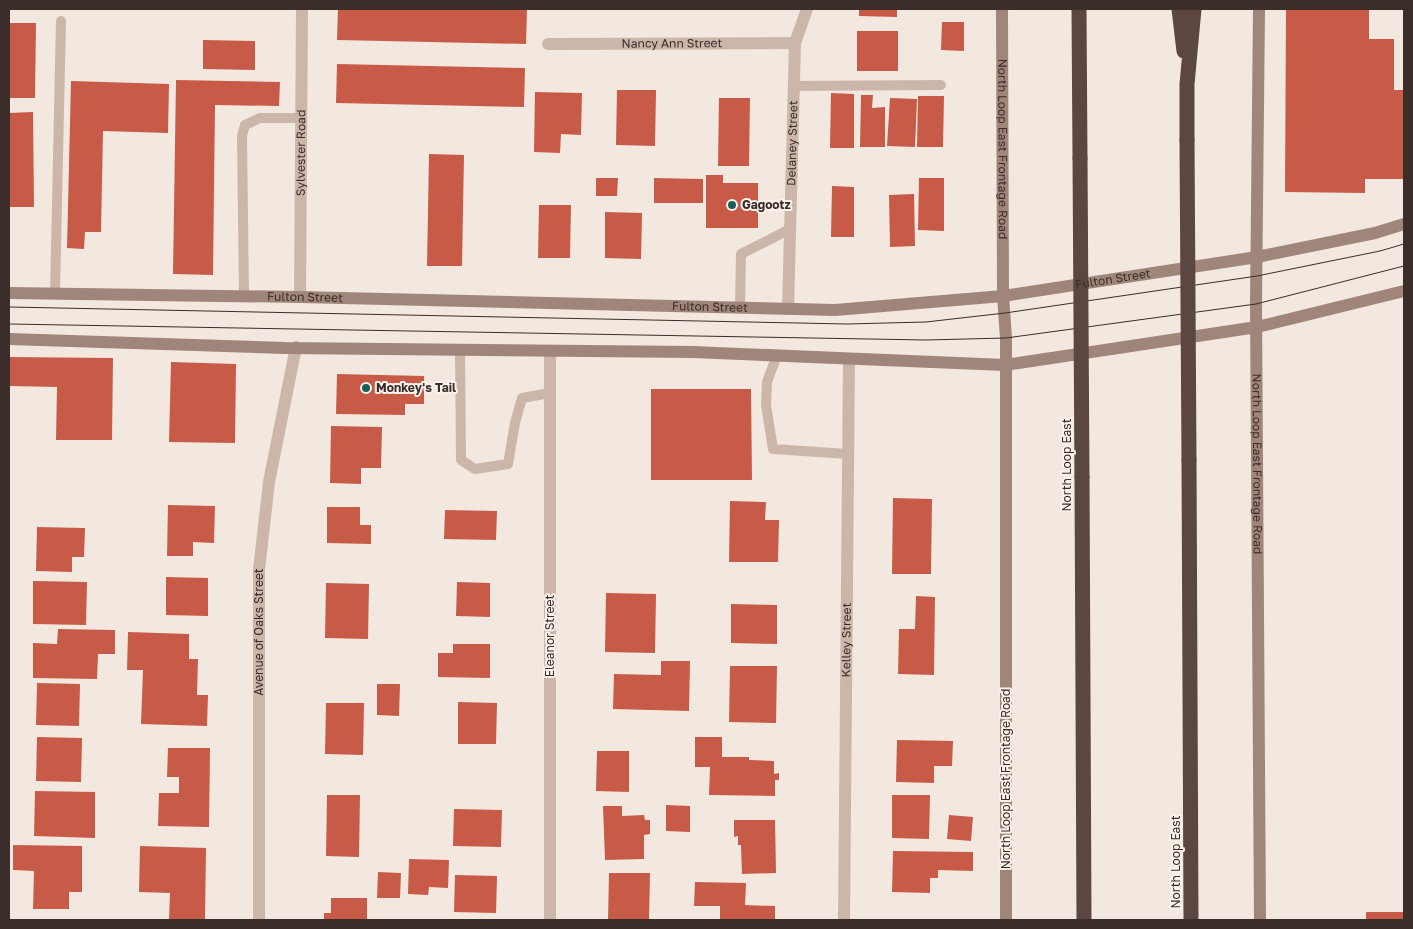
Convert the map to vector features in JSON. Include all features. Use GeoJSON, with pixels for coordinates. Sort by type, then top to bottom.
{"type":"FeatureCollection","features":[{"type":"Feature","properties":{"kind":"highway","name":"North Loop East"},"geometry":{"type":"LineString","coordinates":[[1079,9],[1084,920]]}},
{"type":"Feature","properties":{"kind":"highway"},"geometry":{"type":"LineString","coordinates":[[1179,9],[1187,84]]}},
{"type":"Feature","properties":{"kind":"highway"},"geometry":{"type":"LineString","coordinates":[[1187,84],[1194,9]]}},
{"type":"Feature","properties":{"kind":"highway","name":"North Loop East"},"geometry":{"type":"LineString","coordinates":[[1187,84],[1191,920]]}},
{"type":"Feature","properties":{"kind":"main road","name":"North Loop East Frontage Road"},"geometry":{"type":"LineString","coordinates":[[1002,9],[1006,920]]}},
{"type":"Feature","properties":{"kind":"main road","name":"North Loop East Frontage Road"},"geometry":{"type":"LineString","coordinates":[[1259,9],[1256,195],[1258,257],[1260,920]]}},
{"type":"Feature","properties":{"kind":"main road","name":"Fulton Street"},"geometry":{"type":"LineString","coordinates":[[9,293],[300,297],[835,310],[1003,296],[1258,257],[1375,233],[1404,224]]}},
{"type":"Feature","properties":{"kind":"main road"},"geometry":{"type":"LineString","coordinates":[[9,339],[296,348],[777,355],[1005,365],[1257,326],[1401,291]]}},
{"type":"Feature","properties":{"kind":"street","name":"Sylvester Road"},"geometry":{"type":"LineString","coordinates":[[300,297],[302,9]]}},
{"type":"Feature","properties":{"kind":"street","name":"Delaney Street"},"geometry":{"type":"LineString","coordinates":[[788,309],[795,43],[807,9]]}},
{"type":"Feature","properties":{"kind":"street","name":"Nancy Ann Street"},"geometry":{"type":"LineString","coordinates":[[548,44],[795,43]]}},
{"type":"Feature","properties":{"kind":"street","name":"Avenue of Oaks Street"},"geometry":{"type":"LineString","coordinates":[[259,920],[258,570],[269,482],[296,348]]}},
{"type":"Feature","properties":{"kind":"street","name":"Eleanor Street"},"geometry":{"type":"LineString","coordinates":[[550,351],[550,920]]}},
{"type":"Feature","properties":{"kind":"street","name":"Kelley Street"},"geometry":{"type":"LineString","coordinates":[[844,920],[849,359]]}},
{"type":"Feature","properties":{"kind":"lane"},"geometry":{"type":"LineString","coordinates":[[55,294],[61,21]]}},
{"type":"Feature","properties":{"kind":"lane"},"geometry":{"type":"LineString","coordinates":[[793,86],[941,84]]}},
{"type":"Feature","properties":{"kind":"lane"},"geometry":{"type":"LineString","coordinates":[[244,296],[242,136],[245,125],[252,120],[260,118],[301,118]]}},
{"type":"Feature","properties":{"kind":"lane"},"geometry":{"type":"LineString","coordinates":[[740,308],[740,254],[790,229]]}},
{"type":"Feature","properties":{"kind":"lane"},"geometry":{"type":"LineString","coordinates":[[460,350],[461,460],[475,469],[508,464],[515,423],[522,398],[550,393]]}},
{"type":"Feature","properties":{"kind":"lane"},"geometry":{"type":"LineString","coordinates":[[777,355],[767,382],[766,406],[773,449],[848,454]]}},
{"type":"Feature","properties":{"kind":"building"},"geometry":{"type":"Polygon","coordinates":[[[338,9],[527,9],[526,44],[337,40],[338,9]]]}},
{"type":"Feature","properties":{"kind":"building"},"geometry":{"type":"Polygon","coordinates":[[[859,9],[897,9],[897,17],[859,16],[859,9]]]}},
{"type":"Feature","properties":{"kind":"building"},"geometry":{"type":"Polygon","coordinates":[[[1286,9],[1369,9],[1369,39],[1394,39],[1394,90],[1404,90],[1404,179],[1365,179],[1365,193],[1285,192],[1286,9]]]}},
{"type":"Feature","properties":{"kind":"building"},"geometry":{"type":"Polygon","coordinates":[[[942,22],[964,22],[964,51],[941,50],[942,22]]]}},
{"type":"Feature","properties":{"kind":"building"},"geometry":{"type":"Polygon","coordinates":[[[9,23],[36,23],[35,98],[9,98],[9,23]]]}},
{"type":"Feature","properties":{"kind":"building"},"geometry":{"type":"Polygon","coordinates":[[[857,31],[898,31],[898,71],[857,71],[857,31]]]}},
{"type":"Feature","properties":{"kind":"building"},"geometry":{"type":"Polygon","coordinates":[[[203,40],[255,41],[255,70],[203,69],[203,40]]]}},
{"type":"Feature","properties":{"kind":"building"},"geometry":{"type":"Polygon","coordinates":[[[337,64],[525,68],[524,107],[336,103],[337,64]]]}},
{"type":"Feature","properties":{"kind":"building"},"geometry":{"type":"Polygon","coordinates":[[[176,80],[280,82],[279,106],[215,105],[213,275],[173,274],[176,80]]]}},
{"type":"Feature","properties":{"kind":"building"},"geometry":{"type":"Polygon","coordinates":[[[71,81],[169,84],[168,133],[103,131],[101,232],[85,232],[84,249],[67,248],[71,81]]]}},
{"type":"Feature","properties":{"kind":"building"},"geometry":{"type":"Polygon","coordinates":[[[617,90],[656,90],[655,146],[616,145],[617,90]]]}},
{"type":"Feature","properties":{"kind":"building"},"geometry":{"type":"Polygon","coordinates":[[[535,92],[582,93],[581,135],[561,134],[560,153],[534,152],[535,92]]]}},
{"type":"Feature","properties":{"kind":"building"},"geometry":{"type":"Polygon","coordinates":[[[831,93],[854,94],[854,148],[830,148],[831,93]]]}},
{"type":"Feature","properties":{"kind":"building"},"geometry":{"type":"Polygon","coordinates":[[[861,95],[873,95],[872,108],[885,107],[885,147],[860,147],[861,95]]]}},
{"type":"Feature","properties":{"kind":"building"},"geometry":{"type":"Polygon","coordinates":[[[918,96],[944,96],[943,147],[917,147],[918,96]]]}},
{"type":"Feature","properties":{"kind":"building"},"geometry":{"type":"Polygon","coordinates":[[[719,98],[750,98],[749,166],[718,166],[719,98]]]}},
{"type":"Feature","properties":{"kind":"building"},"geometry":{"type":"Polygon","coordinates":[[[890,98],[917,99],[915,147],[887,146],[890,98]]]}},
{"type":"Feature","properties":{"kind":"building"},"geometry":{"type":"Polygon","coordinates":[[[33,112],[34,207],[9,207],[9,113],[33,112]]]}},
{"type":"Feature","properties":{"kind":"building"},"geometry":{"type":"Polygon","coordinates":[[[429,154],[464,155],[462,266],[427,266],[429,154]]]}},
{"type":"Feature","properties":{"kind":"building","name":"Gagootz"},"geometry":{"type":"Polygon","coordinates":[[[706,175],[723,175],[723,183],[758,183],[758,228],[706,228],[706,175]]]}},
{"type":"Feature","properties":{"kind":"building"},"geometry":{"type":"Polygon","coordinates":[[[596,178],[618,178],[617,196],[596,196],[596,178]]]}},
{"type":"Feature","properties":{"kind":"building"},"geometry":{"type":"Polygon","coordinates":[[[654,178],[703,179],[703,203],[654,203],[654,178]]]}},
{"type":"Feature","properties":{"kind":"building"},"geometry":{"type":"Polygon","coordinates":[[[919,178],[944,178],[944,231],[918,230],[919,178]]]}},
{"type":"Feature","properties":{"kind":"building"},"geometry":{"type":"Polygon","coordinates":[[[832,186],[854,187],[854,237],[831,237],[832,186]]]}},
{"type":"Feature","properties":{"kind":"building"},"geometry":{"type":"Polygon","coordinates":[[[914,194],[915,246],[890,247],[889,195],[914,194]]]}},
{"type":"Feature","properties":{"kind":"building"},"geometry":{"type":"Polygon","coordinates":[[[539,205],[571,205],[570,258],[538,258],[539,205]]]}},
{"type":"Feature","properties":{"kind":"building"},"geometry":{"type":"Polygon","coordinates":[[[605,212],[642,213],[641,259],[605,258],[605,212]]]}},
{"type":"Feature","properties":{"kind":"building"},"geometry":{"type":"Polygon","coordinates":[[[9,357],[113,358],[112,440],[56,440],[57,387],[9,386],[9,357]]]}},
{"type":"Feature","properties":{"kind":"building"},"geometry":{"type":"Polygon","coordinates":[[[171,362],[236,364],[235,443],[169,442],[171,362]]]}},
{"type":"Feature","properties":{"kind":"building"},"geometry":{"type":"Polygon","coordinates":[[[337,374],[424,376],[424,404],[405,404],[405,415],[336,414],[337,374]]]}},
{"type":"Feature","properties":{"kind":"building"},"geometry":{"type":"Polygon","coordinates":[[[651,389],[751,389],[752,480],[651,480],[651,389]]]}},
{"type":"Feature","properties":{"kind":"building"},"geometry":{"type":"Polygon","coordinates":[[[331,426],[382,427],[381,468],[361,468],[361,484],[330,483],[331,426]]]}},
{"type":"Feature","properties":{"kind":"building"},"geometry":{"type":"Polygon","coordinates":[[[893,498],[932,499],[931,574],[892,574],[893,498]]]}},
{"type":"Feature","properties":{"kind":"building"},"geometry":{"type":"Polygon","coordinates":[[[730,501],[766,502],[765,520],[779,520],[778,562],[729,562],[730,501]]]}},
{"type":"Feature","properties":{"kind":"building"},"geometry":{"type":"Polygon","coordinates":[[[168,505],[215,506],[214,543],[193,542],[193,556],[167,556],[168,505]]]}},
{"type":"Feature","properties":{"kind":"building"},"geometry":{"type":"Polygon","coordinates":[[[327,507],[360,507],[360,525],[371,525],[371,544],[327,543],[327,507]]]}},
{"type":"Feature","properties":{"kind":"building"},"geometry":{"type":"Polygon","coordinates":[[[445,510],[497,511],[496,540],[444,539],[445,510]]]}},
{"type":"Feature","properties":{"kind":"building"},"geometry":{"type":"Polygon","coordinates":[[[37,527],[85,528],[84,557],[72,557],[72,572],[36,571],[37,527]]]}},
{"type":"Feature","properties":{"kind":"building"},"geometry":{"type":"Polygon","coordinates":[[[166,577],[208,578],[208,616],[166,615],[166,577]]]}},
{"type":"Feature","properties":{"kind":"building"},"geometry":{"type":"Polygon","coordinates":[[[33,581],[87,582],[86,625],[33,624],[33,581]]]}},
{"type":"Feature","properties":{"kind":"building"},"geometry":{"type":"Polygon","coordinates":[[[457,582],[490,583],[490,617],[456,616],[457,582]]]}},
{"type":"Feature","properties":{"kind":"building"},"geometry":{"type":"Polygon","coordinates":[[[326,583],[369,584],[368,639],[325,638],[326,583]]]}},
{"type":"Feature","properties":{"kind":"building"},"geometry":{"type":"Polygon","coordinates":[[[606,593],[656,594],[655,653],[605,652],[606,593]]]}},
{"type":"Feature","properties":{"kind":"building"},"geometry":{"type":"Polygon","coordinates":[[[916,596],[935,597],[934,675],[898,674],[899,629],[915,629],[916,596]]]}},
{"type":"Feature","properties":{"kind":"building"},"geometry":{"type":"Polygon","coordinates":[[[731,604],[777,605],[777,644],[731,643],[731,604]]]}},
{"type":"Feature","properties":{"kind":"building"},"geometry":{"type":"Polygon","coordinates":[[[58,629],[115,630],[115,654],[98,654],[97,679],[33,678],[33,643],[57,644],[58,629]]]}},
{"type":"Feature","properties":{"kind":"building"},"geometry":{"type":"Polygon","coordinates":[[[128,632],[189,634],[189,659],[198,659],[197,695],[208,695],[207,726],[141,724],[143,670],[127,670],[128,632]]]}},
{"type":"Feature","properties":{"kind":"building"},"geometry":{"type":"Polygon","coordinates":[[[453,644],[490,644],[490,678],[438,677],[438,653],[453,653],[453,644]]]}},
{"type":"Feature","properties":{"kind":"building"},"geometry":{"type":"Polygon","coordinates":[[[661,661],[690,661],[689,711],[613,709],[614,674],[661,675],[661,661]]]}},
{"type":"Feature","properties":{"kind":"building"},"geometry":{"type":"Polygon","coordinates":[[[730,666],[777,666],[776,723],[729,722],[730,666]]]}},
{"type":"Feature","properties":{"kind":"building"},"geometry":{"type":"Polygon","coordinates":[[[37,683],[80,684],[79,726],[36,725],[37,683]]]}},
{"type":"Feature","properties":{"kind":"building"},"geometry":{"type":"Polygon","coordinates":[[[377,684],[400,684],[399,716],[377,715],[377,684]]]}},
{"type":"Feature","properties":{"kind":"building"},"geometry":{"type":"Polygon","coordinates":[[[458,702],[497,703],[496,744],[458,744],[458,702]]]}},
{"type":"Feature","properties":{"kind":"building"},"geometry":{"type":"Polygon","coordinates":[[[326,703],[364,703],[363,755],[325,754],[326,703]]]}},
{"type":"Feature","properties":{"kind":"building"},"geometry":{"type":"Polygon","coordinates":[[[37,737],[82,738],[81,782],[36,781],[37,737]]]}},
{"type":"Feature","properties":{"kind":"building"},"geometry":{"type":"Polygon","coordinates":[[[695,737],[722,737],[722,757],[749,757],[749,760],[774,761],[774,774],[779,773],[779,780],[775,780],[775,796],[709,795],[710,767],[695,767],[695,737]]]}},
{"type":"Feature","properties":{"kind":"building"},"geometry":{"type":"Polygon","coordinates":[[[897,740],[953,741],[952,766],[934,766],[934,783],[896,782],[897,740]]]}},
{"type":"Feature","properties":{"kind":"building"},"geometry":{"type":"Polygon","coordinates":[[[168,748],[210,748],[209,827],[158,826],[159,793],[179,793],[179,777],[167,777],[168,748]]]}},
{"type":"Feature","properties":{"kind":"building"},"geometry":{"type":"Polygon","coordinates":[[[597,751],[629,751],[629,792],[596,791],[597,751]]]}},
{"type":"Feature","properties":{"kind":"building"},"geometry":{"type":"Polygon","coordinates":[[[35,791],[95,792],[95,838],[34,836],[35,791]]]}},
{"type":"Feature","properties":{"kind":"building"},"geometry":{"type":"Polygon","coordinates":[[[327,795],[360,795],[359,857],[326,856],[327,795]]]}},
{"type":"Feature","properties":{"kind":"building"},"geometry":{"type":"Polygon","coordinates":[[[892,795],[930,795],[929,839],[892,838],[892,795]]]}},
{"type":"Feature","properties":{"kind":"building"},"geometry":{"type":"Polygon","coordinates":[[[666,805],[690,806],[690,832],[666,831],[666,805]]]}},
{"type":"Feature","properties":{"kind":"building"},"geometry":{"type":"Polygon","coordinates":[[[603,806],[622,806],[622,816],[644,815],[645,820],[650,820],[650,834],[644,835],[644,859],[605,860],[603,806]]]}},
{"type":"Feature","properties":{"kind":"building"},"geometry":{"type":"Polygon","coordinates":[[[454,809],[502,810],[501,847],[453,846],[454,809]]]}},
{"type":"Feature","properties":{"kind":"building"},"geometry":{"type":"Polygon","coordinates":[[[949,815],[973,817],[971,841],[947,839],[949,815]]]}},
{"type":"Feature","properties":{"kind":"building"},"geometry":{"type":"Polygon","coordinates":[[[734,820],[775,820],[776,873],[742,874],[741,845],[738,845],[738,836],[734,837],[734,820]]]}},
{"type":"Feature","properties":{"kind":"building"},"geometry":{"type":"Polygon","coordinates":[[[13,845],[82,846],[82,892],[69,892],[69,909],[33,909],[34,871],[13,870],[13,845]]]}},
{"type":"Feature","properties":{"kind":"building"},"geometry":{"type":"Polygon","coordinates":[[[140,846],[206,848],[205,920],[169,920],[170,893],[139,892],[140,846]]]}},
{"type":"Feature","properties":{"kind":"building"},"geometry":{"type":"Polygon","coordinates":[[[893,851],[973,852],[973,871],[938,870],[938,878],[930,878],[930,893],[892,892],[893,851]]]}},
{"type":"Feature","properties":{"kind":"building"},"geometry":{"type":"Polygon","coordinates":[[[409,859],[449,860],[448,888],[429,887],[428,895],[408,894],[409,859]]]}},
{"type":"Feature","properties":{"kind":"building"},"geometry":{"type":"Polygon","coordinates":[[[378,872],[401,873],[400,898],[377,898],[378,872]]]}},
{"type":"Feature","properties":{"kind":"building"},"geometry":{"type":"Polygon","coordinates":[[[609,873],[650,873],[649,920],[608,920],[609,873]]]}},
{"type":"Feature","properties":{"kind":"building"},"geometry":{"type":"Polygon","coordinates":[[[455,875],[497,876],[496,913],[454,912],[455,875]]]}},
{"type":"Feature","properties":{"kind":"building"},"geometry":{"type":"Polygon","coordinates":[[[695,882],[746,883],[745,905],[775,906],[775,920],[720,920],[720,906],[694,906],[695,882]]]}},
{"type":"Feature","properties":{"kind":"building"},"geometry":{"type":"Polygon","coordinates":[[[331,898],[367,898],[367,920],[324,920],[324,913],[331,913],[331,898]]]}},
{"type":"Feature","properties":{"kind":"building"},"geometry":{"type":"Polygon","coordinates":[[[1366,912],[1404,912],[1404,920],[1366,920],[1366,912]]]}},
{"type":"Feature","properties":{"kind":"tram line"},"geometry":{"type":"LineString","coordinates":[[9,307],[847,324],[926,322],[1005,313],[1257,276],[1380,251],[1404,244]]}},
{"type":"Feature","properties":{"kind":"tram line"},"geometry":{"type":"LineString","coordinates":[[9,324],[926,340],[1006,338],[1256,304],[1404,266]]}},
{"type":"Feature","properties":{"kind":"place","name":"Gagootz"},"geometry":{"type":"Point","coordinates":[732,205]}},
{"type":"Feature","properties":{"kind":"place","name":"Monkey's Tail"},"geometry":{"type":"Point","coordinates":[366,388]}}]}
